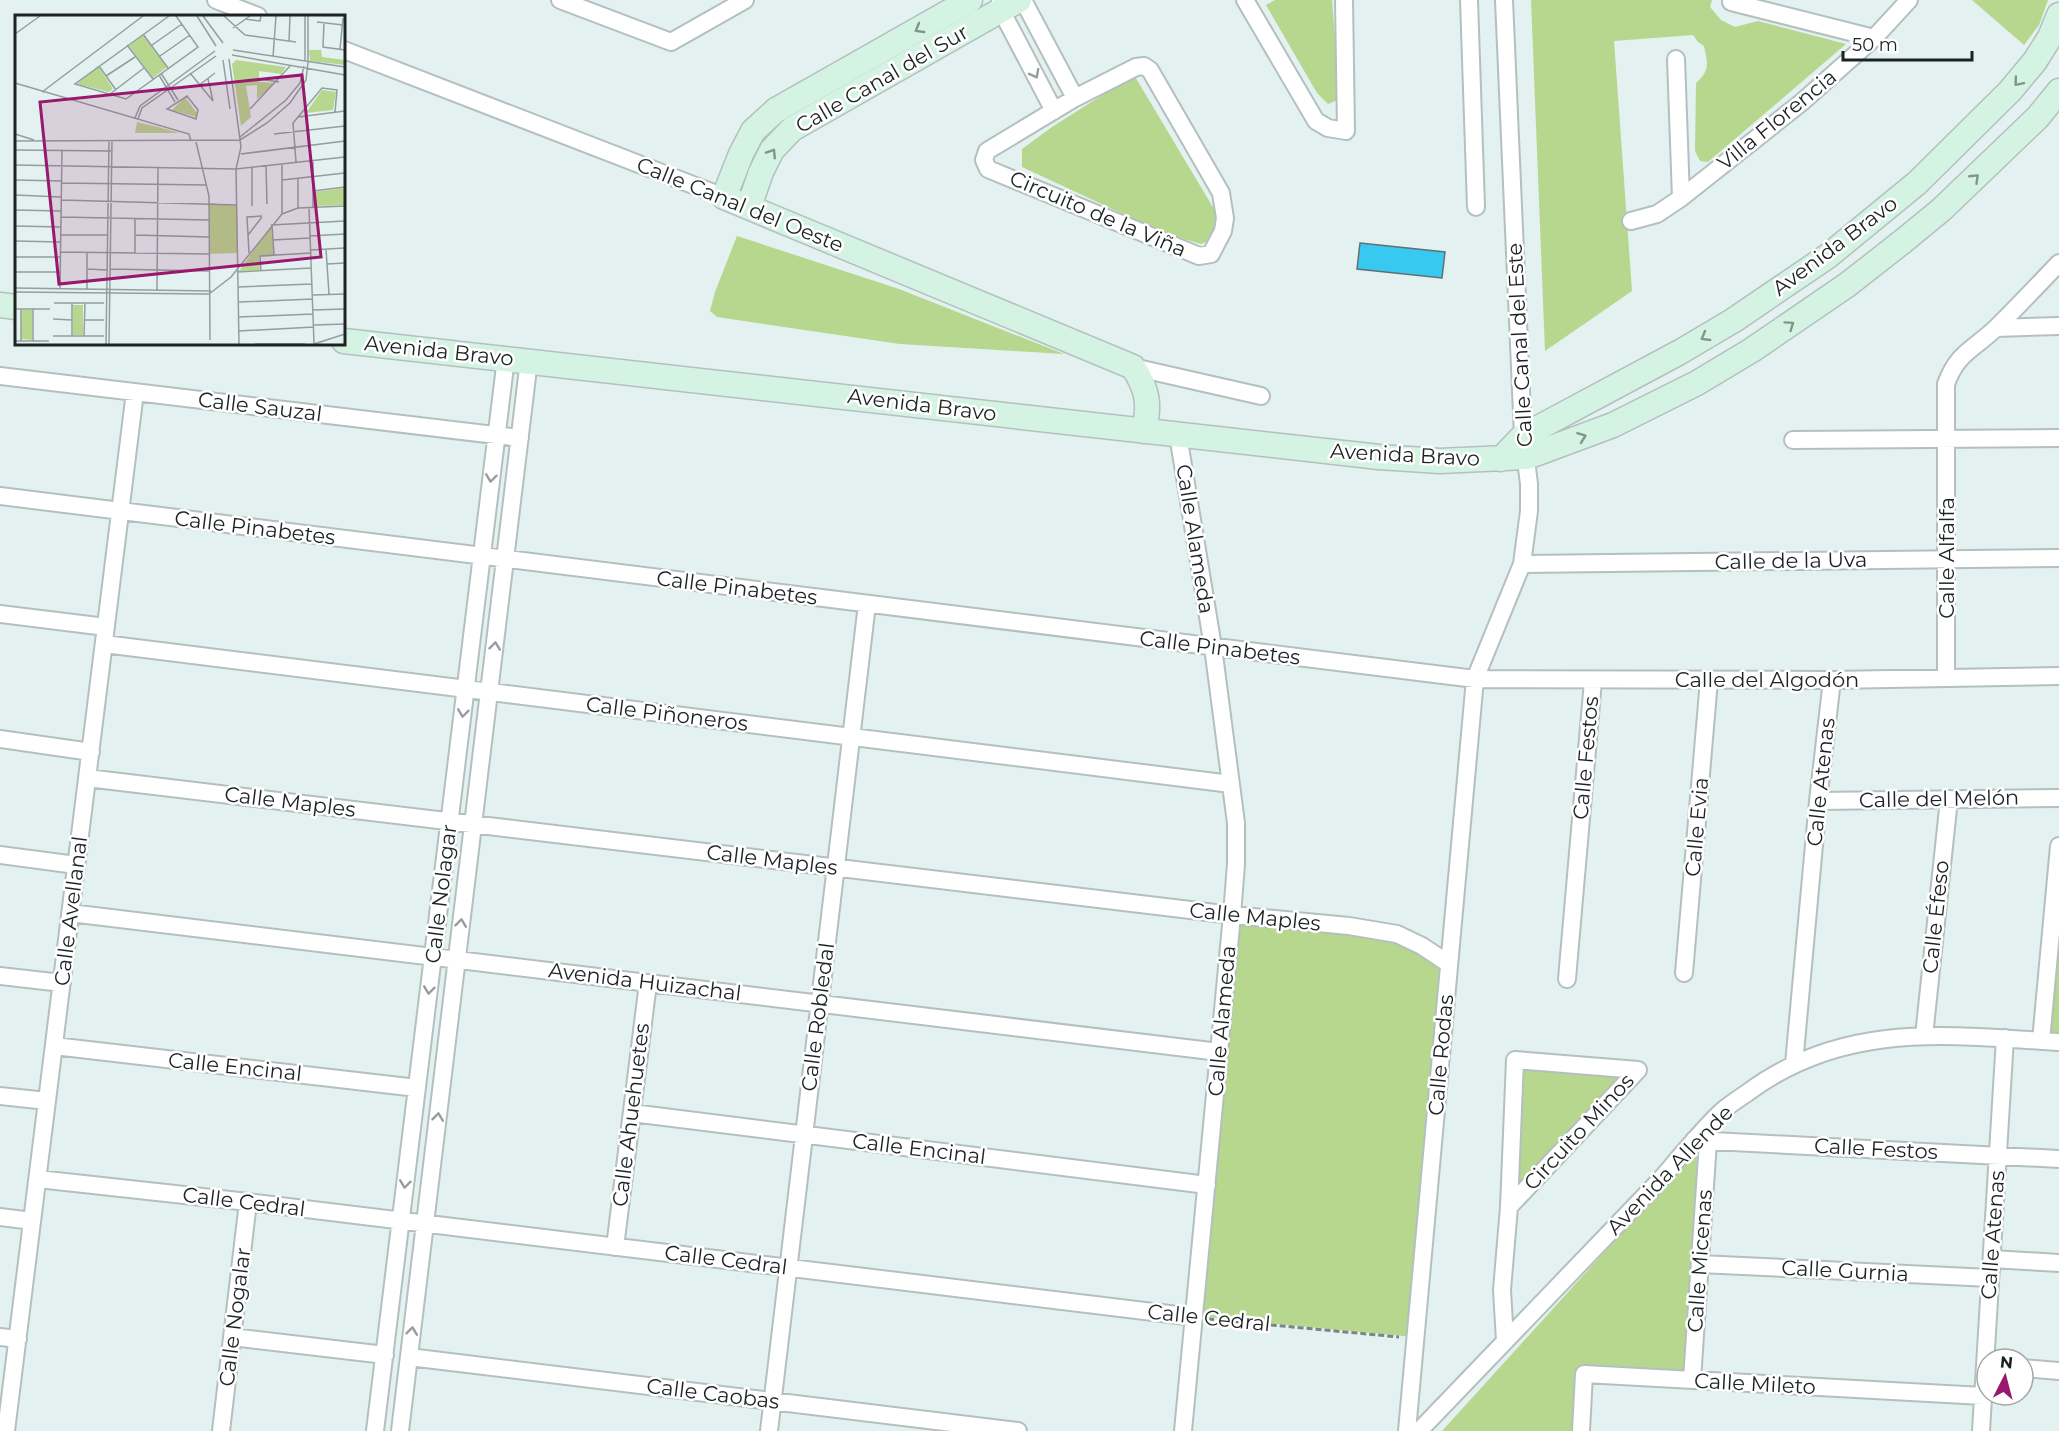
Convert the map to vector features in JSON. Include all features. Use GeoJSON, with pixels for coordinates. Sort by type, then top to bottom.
{"type":"FeatureCollection","features":[{"type":"Feature","properties":{"kind":"main road","name":"Calle Canal del Sur"},"geometry":{"type":"LineString","coordinates":[[724,197],[753,131],[776,110],[970,0]]}},
{"type":"Feature","properties":{"kind":"main road","name":"Calle Canal del Sur"},"geometry":{"type":"LineString","coordinates":[[750,207],[761,172],[772,150],[792,129],[1011,3]]}},
{"type":"Feature","properties":{"kind":"main road","name":"Avenida Bravo"},"geometry":{"type":"LineString","coordinates":[[345,341],[1379,457],[1440,461],[1501,459],[1734,320],[1828,256],[1917,183],[2010,91],[2035,61],[2050,37],[2059,15]]}},
{"type":"Feature","properties":{"kind":"main road","name":"Avenida Bravo"},"geometry":{"type":"LineString","coordinates":[[1525,446],[1613,425],[1697,383],[1752,350],[1847,285],[1941,210],[2038,117],[2059,91]]}},
{"type":"Feature","properties":{"kind":"main road"},"geometry":{"type":"LineString","coordinates":[[1917,183],[1941,210]]}},
{"type":"Feature","properties":{"kind":"main road","name":"Calle Canal del Oeste"},"geometry":{"type":"LineString","coordinates":[[724,197],[1133,368]]}},
{"type":"Feature","properties":{"kind":"main road"},"geometry":{"type":"LineString","coordinates":[[0,305],[15,307]]}},
{"type":"Feature","properties":{"kind":"main road"},"geometry":{"type":"LineString","coordinates":[[1734,320],[1752,350]]}},
{"type":"Feature","properties":{"kind":"main road"},"geometry":{"type":"LineString","coordinates":[[1133,368],[1143,382],[1148,400],[1148,415],[1144,431]]}},
{"type":"Feature","properties":{"kind":"street"},"geometry":{"type":"LineString","coordinates":[[216,0],[255,15]]}},
{"type":"Feature","properties":{"kind":"street"},"geometry":{"type":"LineString","coordinates":[[560,0],[671,42],[745,0]]}},
{"type":"Feature","properties":{"kind":"street"},"geometry":{"type":"LineString","coordinates":[[1247,0],[1316,121],[1328,128],[1346,131],[1344,0]]}},
{"type":"Feature","properties":{"kind":"street"},"geometry":{"type":"LineString","coordinates":[[1469,0],[1476,207]]}},
{"type":"Feature","properties":{"kind":"street","name":"Calle Canal del Este"},"geometry":{"type":"LineString","coordinates":[[1475,679],[1522,564],[1529,511],[1504,0]]}},
{"type":"Feature","properties":{"kind":"street","name":"Villa Florencia"},"geometry":{"type":"LineString","coordinates":[[1631,221],[1657,214],[1681,198],[1802,102],[1874,38],[1909,0]]}},
{"type":"Feature","properties":{"kind":"street"},"geometry":{"type":"LineString","coordinates":[[1731,2],[1874,38]]}},
{"type":"Feature","properties":{"kind":"street"},"geometry":{"type":"LineString","coordinates":[[1011,3],[1075,98]]}},
{"type":"Feature","properties":{"kind":"street"},"geometry":{"type":"LineString","coordinates":[[1011,3],[1054,111]]}},
{"type":"Feature","properties":{"kind":"street","name":"Calle Canal del Oeste"},"geometry":{"type":"LineString","coordinates":[[345,50],[724,197]]}},
{"type":"Feature","properties":{"kind":"street"},"geometry":{"type":"LineString","coordinates":[[1676,59],[1681,198]]}},
{"type":"Feature","properties":{"kind":"street","name":"Circuito de la Viña"},"geometry":{"type":"LineString","coordinates":[[1144,66],[1150,70],[1221,193],[1224,204],[1224,225],[1211,254],[1199,256],[988,169],[984,160],[987,151],[1075,98],[1136,67],[1144,66]]}},
{"type":"Feature","properties":{"kind":"street","name":"Calle Alfalfa"},"geometry":{"type":"LineString","coordinates":[[1946,677],[1946,384],[1952,368],[1962,356],[1996,328],[2059,263]]}},
{"type":"Feature","properties":{"kind":"street"},"geometry":{"type":"LineString","coordinates":[[1996,328],[2059,326]]}},
{"type":"Feature","properties":{"kind":"street","name":"Calle Nolagar"},"geometry":{"type":"LineString","coordinates":[[375,1431],[496,435],[518,359]]}},
{"type":"Feature","properties":{"kind":"street","name":"Calle Nolagar"},"geometry":{"type":"LineString","coordinates":[[400,1431],[520,438],[518,359]]}},
{"type":"Feature","properties":{"kind":"street","name":"Calle Canal del Oeste"},"geometry":{"type":"LineString","coordinates":[[1133,368],[1261,396]]}},
{"type":"Feature","properties":{"kind":"street","name":"Calle Sauzal"},"geometry":{"type":"LineString","coordinates":[[0,376],[520,438]]}},
{"type":"Feature","properties":{"kind":"street","name":"Calle Avellanal"},"geometry":{"type":"LineString","coordinates":[[6,1431],[135,392]]}},
{"type":"Feature","properties":{"kind":"street","name":"Calle Alameda"},"geometry":{"type":"LineString","coordinates":[[1178,435],[1213,647],[1236,823],[1232,915],[1183,1431]]}},
{"type":"Feature","properties":{"kind":"street"},"geometry":{"type":"LineString","coordinates":[[1793,440],[2059,438]]}},
{"type":"Feature","properties":{"kind":"street","name":"Calle Pinabetes"},"geometry":{"type":"LineString","coordinates":[[0,496],[1475,679]]}},
{"type":"Feature","properties":{"kind":"street","name":"Calle de la Uva"},"geometry":{"type":"LineString","coordinates":[[1522,564],[2059,558]]}},
{"type":"Feature","properties":{"kind":"street","name":"Calle Robledal"},"geometry":{"type":"LineString","coordinates":[[769,1431],[867,604]]}},
{"type":"Feature","properties":{"kind":"street","name":"Calle Piñoneros"},"geometry":{"type":"LineString","coordinates":[[0,614],[105,635],[466,689],[1231,784]]}},
{"type":"Feature","properties":{"kind":"street","name":"Calle del Algodón"},"geometry":{"type":"LineString","coordinates":[[1475,679],[1832,680],[2059,676]]}},
{"type":"Feature","properties":{"kind":"street","name":"Calle Rodas"},"geometry":{"type":"LineString","coordinates":[[1407,1431],[1475,679]]}},
{"type":"Feature","properties":{"kind":"street","name":"Calle Evia"},"geometry":{"type":"LineString","coordinates":[[1684,973],[1709,680]]}},
{"type":"Feature","properties":{"kind":"street","name":"Calle Atenas"},"geometry":{"type":"LineString","coordinates":[[1794,1064],[1818,801],[1832,680]]}},
{"type":"Feature","properties":{"kind":"street","name":"Calle Festos"},"geometry":{"type":"LineString","coordinates":[[1567,979],[1593,681]]}},
{"type":"Feature","properties":{"kind":"street"},"geometry":{"type":"LineString","coordinates":[[0,740],[91,752]]}},
{"type":"Feature","properties":{"kind":"street","name":"Calle Maples"},"geometry":{"type":"LineString","coordinates":[[87,778],[1232,915],[1349,926],[1396,934],[1422,946],[1449,964]]}},
{"type":"Feature","properties":{"kind":"street","name":"Calle del Melón"},"geometry":{"type":"LineString","coordinates":[[1818,801],[2059,798]]}},
{"type":"Feature","properties":{"kind":"street","name":"Calle Éfeso"},"geometry":{"type":"LineString","coordinates":[[1924,1036],[1949,799]]}},
{"type":"Feature","properties":{"kind":"street"},"geometry":{"type":"LineString","coordinates":[[2041,1041],[2056,913],[2059,846]]}},
{"type":"Feature","properties":{"kind":"street"},"geometry":{"type":"LineString","coordinates":[[0,855],[76,865]]}},
{"type":"Feature","properties":{"kind":"street","name":"Avenida Huizachal"},"geometry":{"type":"LineString","coordinates":[[70,913],[1219,1052]]}},
{"type":"Feature","properties":{"kind":"street"},"geometry":{"type":"LineString","coordinates":[[0,976],[62,983]]}},
{"type":"Feature","properties":{"kind":"street","name":"Calle Ahuehuetes"},"geometry":{"type":"LineString","coordinates":[[615,1247],[648,983]]}},
{"type":"Feature","properties":{"kind":"street","name":"Avenida Allende"},"geometry":{"type":"LineString","coordinates":[[1419,1431],[1660,1180],[1701,1141],[1723,1110],[1763,1080],[1820,1053],[1853,1043],[1892,1037],[2006,1038],[2059,1042]]}},
{"type":"Feature","properties":{"kind":"street","name":"Calle Atenas"},"geometry":{"type":"LineString","coordinates":[[1987,1347],[2006,1038]]}},
{"type":"Feature","properties":{"kind":"street","name":"Calle Encinal"},"geometry":{"type":"LineString","coordinates":[[54,1046],[417,1088]]}},
{"type":"Feature","properties":{"kind":"street","name":"Circuito Minos"},"geometry":{"type":"LineString","coordinates":[[1505,1341],[1502,1290],[1509,1207],[1515,1060],[1638,1070],[1509,1207]]}},
{"type":"Feature","properties":{"kind":"street"},"geometry":{"type":"LineString","coordinates":[[0,1096],[47,1101]]}},
{"type":"Feature","properties":{"kind":"street","name":"Calle Encinal"},"geometry":{"type":"LineString","coordinates":[[632,1113],[1207,1185]]}},
{"type":"Feature","properties":{"kind":"street","name":"Calle Festos"},"geometry":{"type":"LineString","coordinates":[[1701,1141],[2059,1158]]}},
{"type":"Feature","properties":{"kind":"street","name":"Calle Micenas"},"geometry":{"type":"LineString","coordinates":[[1692,1380],[1700,1264],[1701,1141]]}},
{"type":"Feature","properties":{"kind":"street","name":"Calle Cedral"},"geometry":{"type":"LineString","coordinates":[[38,1179],[248,1202],[1194,1317]]}},
{"type":"Feature","properties":{"kind":"street","name":"Calle Nogalar"},"geometry":{"type":"LineString","coordinates":[[221,1431],[248,1202]]}},
{"type":"Feature","properties":{"kind":"street"},"geometry":{"type":"LineString","coordinates":[[0,1217],[32,1221]]}},
{"type":"Feature","properties":{"kind":"street"},"geometry":{"type":"LineString","coordinates":[[1992,1259],[2059,1263]]}},
{"type":"Feature","properties":{"kind":"street","name":"Calle Gurnia"},"geometry":{"type":"LineString","coordinates":[[1700,1264],[1990,1278]]}},
{"type":"Feature","properties":{"kind":"street"},"geometry":{"type":"LineString","coordinates":[[0,1337],[18,1339]]}},
{"type":"Feature","properties":{"kind":"street"},"geometry":{"type":"LineString","coordinates":[[232,1337],[385,1355]]}},
{"type":"Feature","properties":{"kind":"street","name":"Calle Caobas"},"geometry":{"type":"LineString","coordinates":[[409,1358],[1018,1431]]}},
{"type":"Feature","properties":{"kind":"street"},"geometry":{"type":"LineString","coordinates":[[2035,1369],[2059,1371]]}},
{"type":"Feature","properties":{"kind":"street","name":"Calle Mileto"},"geometry":{"type":"LineString","coordinates":[[1581,1431],[1584,1374],[1975,1396]]}},
{"type":"Feature","properties":{"kind":"street","name":"Calle Atenas"},"geometry":{"type":"LineString","coordinates":[[1981,1431],[1982,1407]]}},
{"type":"Feature","properties":{"kind":"path","name":"Calle Cedral"},"geometry":{"type":"LineString","coordinates":[[1194,1317],[1416,1339]]}},
{"type":"Feature","properties":{"kind":"green space"},"geometry":{"type":"Polygon","coordinates":[[[1275,0],[1332,0],[1340,99],[1328,104],[1317,93],[1266,5],[1275,0]]]}},
{"type":"Feature","properties":{"kind":"green space"},"geometry":{"type":"Polygon","coordinates":[[[1531,0],[1712,0],[1710,7],[1721,20],[1735,27],[1758,21],[1846,44],[1708,162],[1700,161],[1695,151],[1696,83],[1704,74],[1707,66],[1704,46],[1693,35],[1614,41],[1632,291],[1545,351],[1531,0]]]}},
{"type":"Feature","properties":{"kind":"green space"},"geometry":{"type":"Polygon","coordinates":[[[1972,0],[2048,0],[2039,25],[2024,45],[1972,0]]]}},
{"type":"Feature","properties":{"kind":"green space"},"geometry":{"type":"Polygon","coordinates":[[[1134,75],[1217,214],[1212,240],[1201,244],[1164,233],[1022,167],[1022,149],[1052,127],[1134,75]]]}},
{"type":"Feature","properties":{"kind":"green space"},"geometry":{"type":"Polygon","coordinates":[[[737,236],[899,289],[1064,354],[900,344],[717,317],[710,311],[737,236]]]}},
{"type":"Feature","properties":{"kind":"green space"},"geometry":{"type":"Polygon","coordinates":[[[1233,918],[1395,936],[1446,965],[1414,1337],[1196,1316],[1233,918]]]}},
{"type":"Feature","properties":{"kind":"green space"},"geometry":{"type":"Polygon","coordinates":[[[2059,921],[2059,1035],[2048,1035],[2059,921]]]}},
{"type":"Feature","properties":{"kind":"green space"},"geometry":{"type":"Polygon","coordinates":[[[1516,1063],[1634,1071],[1511,1203],[1516,1063]]]}},
{"type":"Feature","properties":{"kind":"green space"},"geometry":{"type":"Polygon","coordinates":[[[1697,1150],[1694,1383],[1578,1380],[1575,1431],[1442,1431],[1697,1150]]]}},
{"type":"Feature","properties":{"kind":"building"},"geometry":{"type":"Polygon","coordinates":[[[1360,243],[1445,252],[1442,278],[1357,269],[1360,243]]]}}]}
